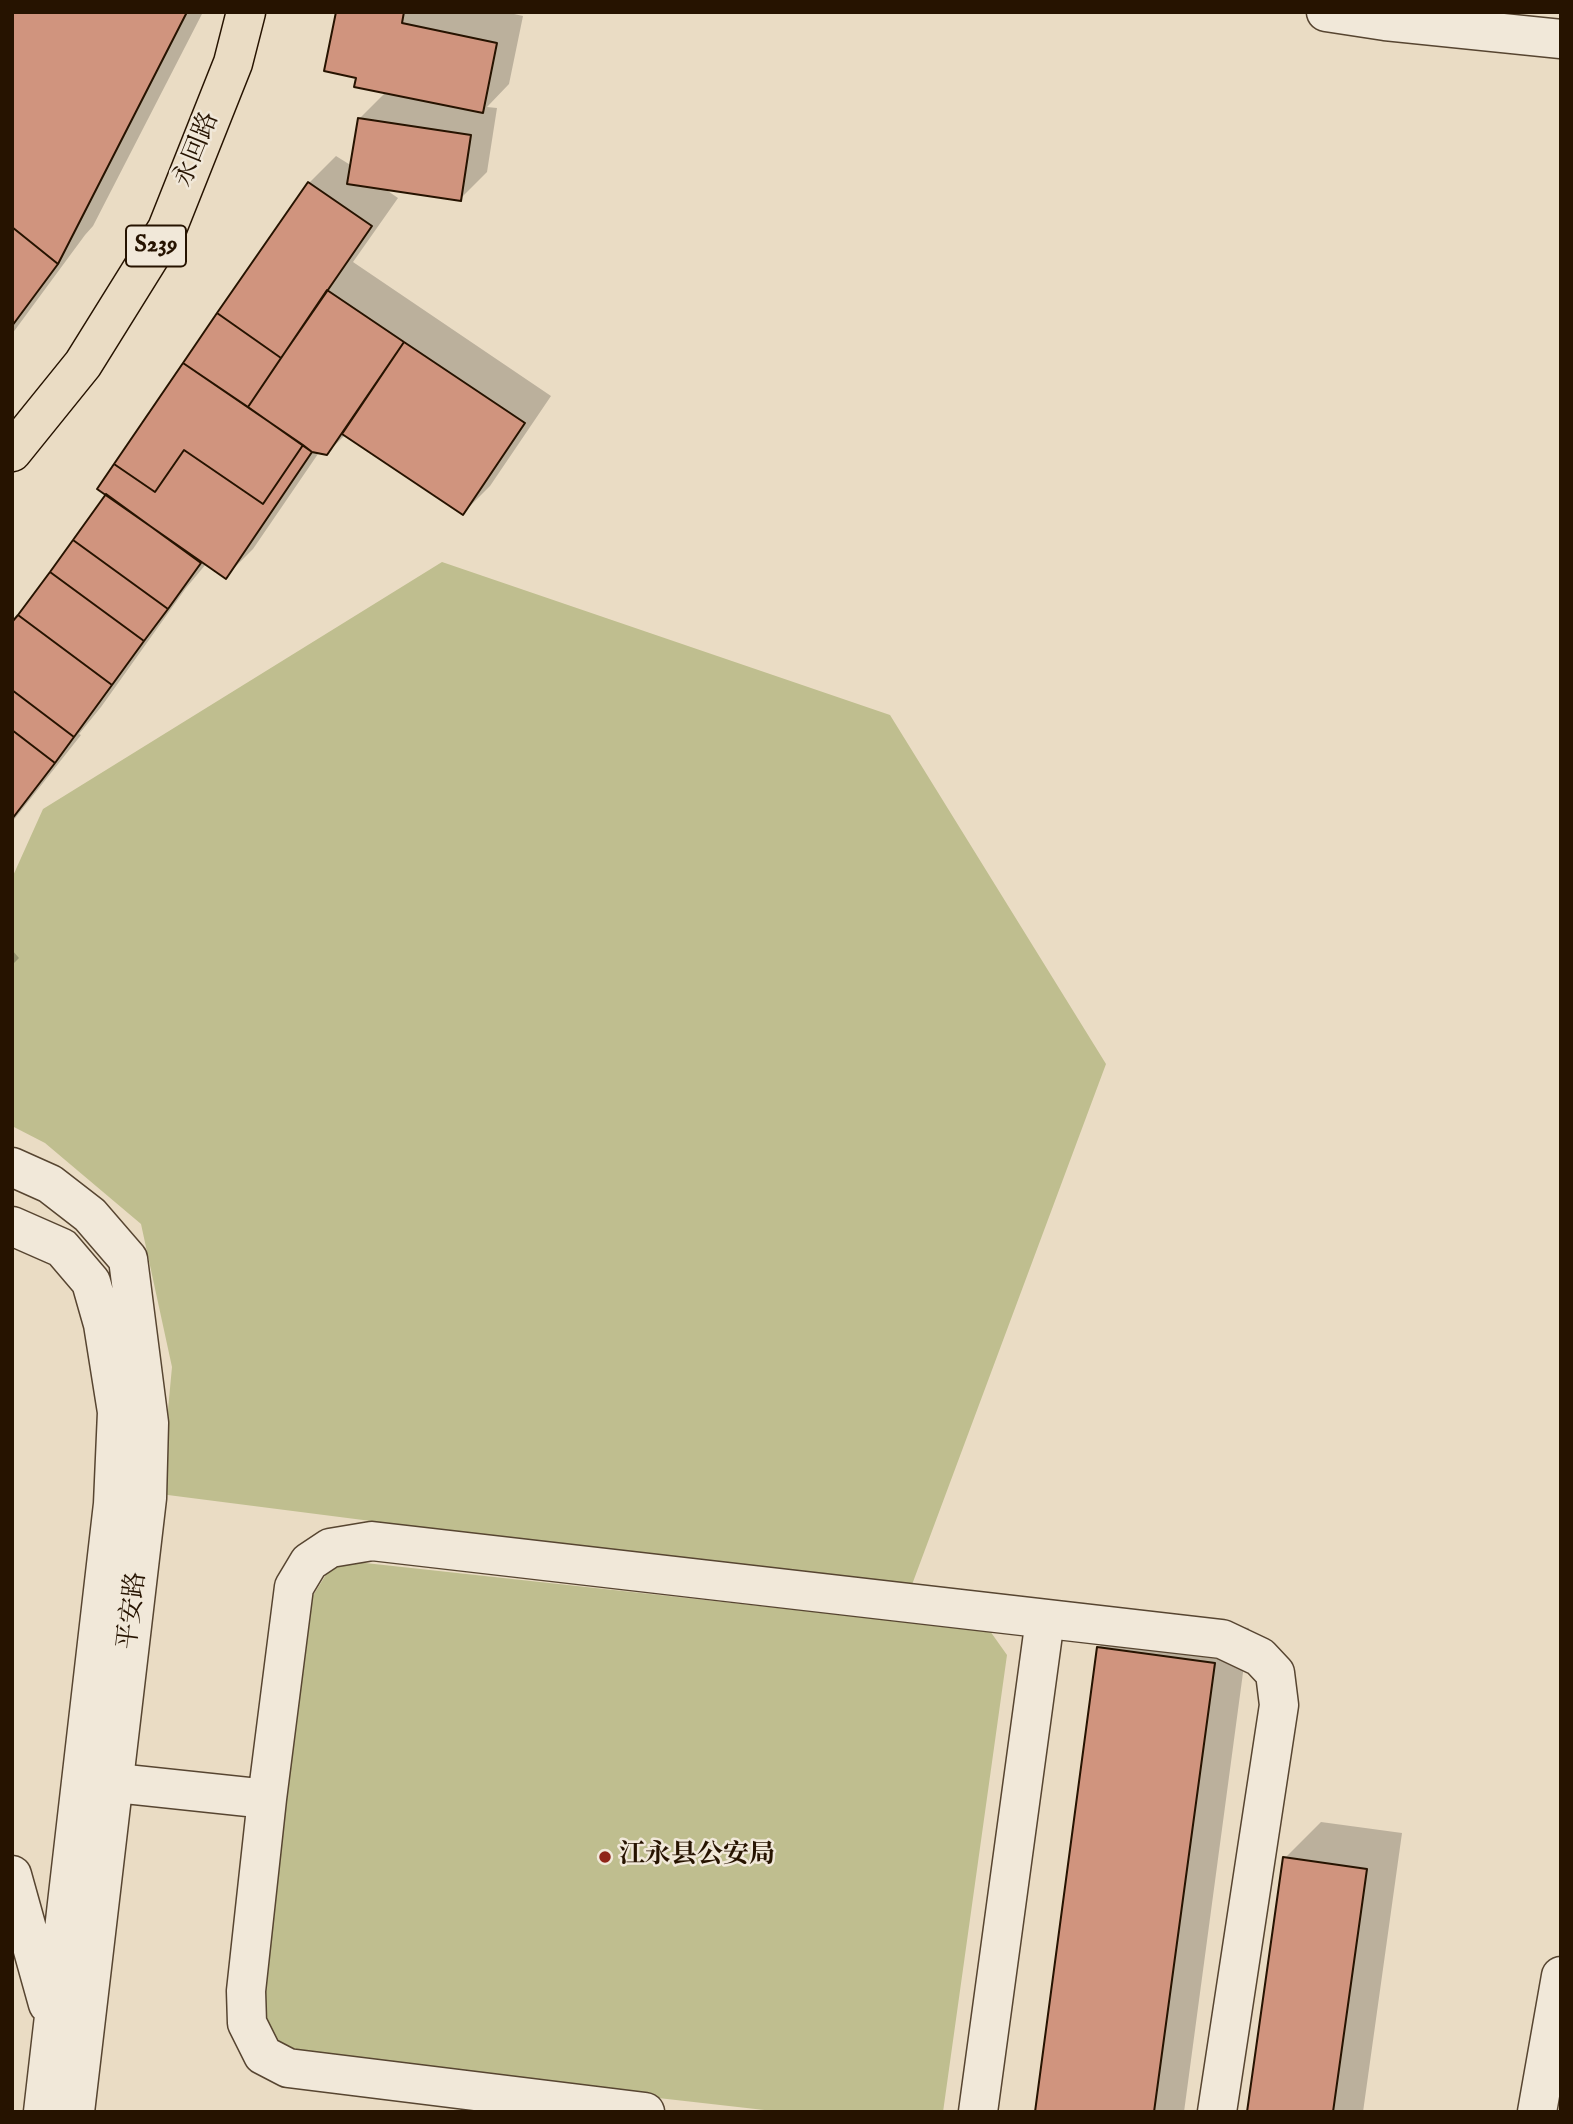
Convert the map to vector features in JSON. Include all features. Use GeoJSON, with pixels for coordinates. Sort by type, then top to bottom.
{"type":"FeatureCollection","features":[{"type":"Feature","properties":{"kind":"main road","name":"永回路"},"geometry":{"type":"LineString","coordinates":[[12,452],[83,364],[167,229],[233,63],[246,12]]}},
{"type":"Feature","properties":{"kind":"street"},"geometry":{"type":"LineString","coordinates":[[1326,12],[1385,21],[1561,39]]}},
{"type":"Feature","properties":{"kind":"street","name":"平安路"},"geometry":{"type":"LineString","coordinates":[[12,1167],[50,1184],[90,1214],[128,1259],[149,1423],[147,1498],[54,2023],[60,2105]]}},
{"type":"Feature","properties":{"kind":"street","name":"平安路"},"geometry":{"type":"LineString","coordinates":[[12,1226],[62,1248],[91,1282],[103,1324],[117,1412],[98,1781],[60,2105]]}},
{"type":"Feature","properties":{"kind":"street"},"geometry":{"type":"LineString","coordinates":[[645,2112],[288,2068],[263,2055],[247,2023],[246,1991],[294,1587],[309,1562],[330,1548],[372,1541],[1222,1639],[1260,1657],[1275,1673],[1279,1705],[1217,2112]]}},
{"type":"Feature","properties":{"kind":"street"},"geometry":{"type":"LineString","coordinates":[[978,2112],[1045,1619]]}},
{"type":"Feature","properties":{"kind":"street"},"geometry":{"type":"LineString","coordinates":[[98,1781],[267,1799]]}},
{"type":"Feature","properties":{"kind":"street"},"geometry":{"type":"LineString","coordinates":[[12,1875],[54,2023]]}},
{"type":"Feature","properties":{"kind":"street"},"geometry":{"type":"LineString","coordinates":[[1536,2112],[1561,1976]]}},
{"type":"Feature","properties":{"kind":"shaded area"},"geometry":{"type":"Polygon","coordinates":[[[442,562],[890,715],[1106,1064],[910,1590],[160,1494],[172,1367],[141,1224],[45,1143],[12,1126],[12,878],[43,809],[442,562]]]}},
{"type":"Feature","properties":{"kind":"shaded area"},"geometry":{"type":"Polygon","coordinates":[[[347,1561],[990,1631],[1007,1655],[943,2112],[782,2112],[296,2057],[273,2042],[264,2020],[262,1993],[312,1597],[329,1570],[347,1561]]]}},
{"type":"Feature","properties":{"kind":"building"},"geometry":{"type":"Polygon","coordinates":[[[12,12],[187,12],[58,264],[12,227],[12,12]]]}},
{"type":"Feature","properties":{"kind":"building"},"geometry":{"type":"Polygon","coordinates":[[[336,12],[404,12],[402,23],[497,43],[483,113],[354,87],[356,78],[324,71],[336,12]]]}},
{"type":"Feature","properties":{"kind":"building"},"geometry":{"type":"Polygon","coordinates":[[[358,118],[471,135],[461,201],[347,184],[358,118]]]}},
{"type":"Feature","properties":{"kind":"building"},"geometry":{"type":"Polygon","coordinates":[[[308,182],[372,226],[281,358],[217,313],[308,182]]]}},
{"type":"Feature","properties":{"kind":"building"},"geometry":{"type":"Polygon","coordinates":[[[12,227],[58,264],[12,326],[12,227]]]}},
{"type":"Feature","properties":{"kind":"building"},"geometry":{"type":"Polygon","coordinates":[[[327,290],[404,342],[327,455],[312,452],[248,407],[327,290]]]}},
{"type":"Feature","properties":{"kind":"building"},"geometry":{"type":"Polygon","coordinates":[[[217,313],[281,358],[248,407],[183,363],[217,313]]]}},
{"type":"Feature","properties":{"kind":"building"},"geometry":{"type":"Polygon","coordinates":[[[404,342],[525,423],[463,515],[342,434],[404,342]]]}},
{"type":"Feature","properties":{"kind":"building"},"geometry":{"type":"Polygon","coordinates":[[[183,363],[303,445],[263,504],[184,450],[155,492],[114,464],[183,363]]]}},
{"type":"Feature","properties":{"kind":"building"},"geometry":{"type":"Polygon","coordinates":[[[303,445],[312,452],[226,579],[97,489],[114,464],[155,492],[184,450],[263,504],[303,445]]]}},
{"type":"Feature","properties":{"kind":"building"},"geometry":{"type":"Polygon","coordinates":[[[106,494],[201,563],[168,609],[73,540],[106,494]]]}},
{"type":"Feature","properties":{"kind":"building"},"geometry":{"type":"Polygon","coordinates":[[[73,540],[168,609],[144,641],[50,572],[73,540]]]}},
{"type":"Feature","properties":{"kind":"building"},"geometry":{"type":"Polygon","coordinates":[[[50,572],[144,641],[112,685],[18,615],[50,572]]]}},
{"type":"Feature","properties":{"kind":"building"},"geometry":{"type":"Polygon","coordinates":[[[18,615],[112,685],[74,737],[12,690],[12,622],[18,615]]]}},
{"type":"Feature","properties":{"kind":"building"},"geometry":{"type":"Polygon","coordinates":[[[12,690],[74,737],[55,763],[12,730],[12,690]]]}},
{"type":"Feature","properties":{"kind":"building"},"geometry":{"type":"Polygon","coordinates":[[[12,730],[55,763],[12,819],[12,730]]]}},
{"type":"Feature","properties":{"kind":"building"},"geometry":{"type":"Polygon","coordinates":[[[1097,1647],[1215,1663],[1154,2112],[1035,2112],[1097,1647]]]}},
{"type":"Feature","properties":{"kind":"building"},"geometry":{"type":"Polygon","coordinates":[[[1283,1857],[1367,1869],[1333,2112],[1247,2112],[1283,1857]]]}},
{"type":"Feature","properties":{"kind":"place","name":"江永县公安局"},"geometry":{"type":"Point","coordinates":[605,1857]}}]}
